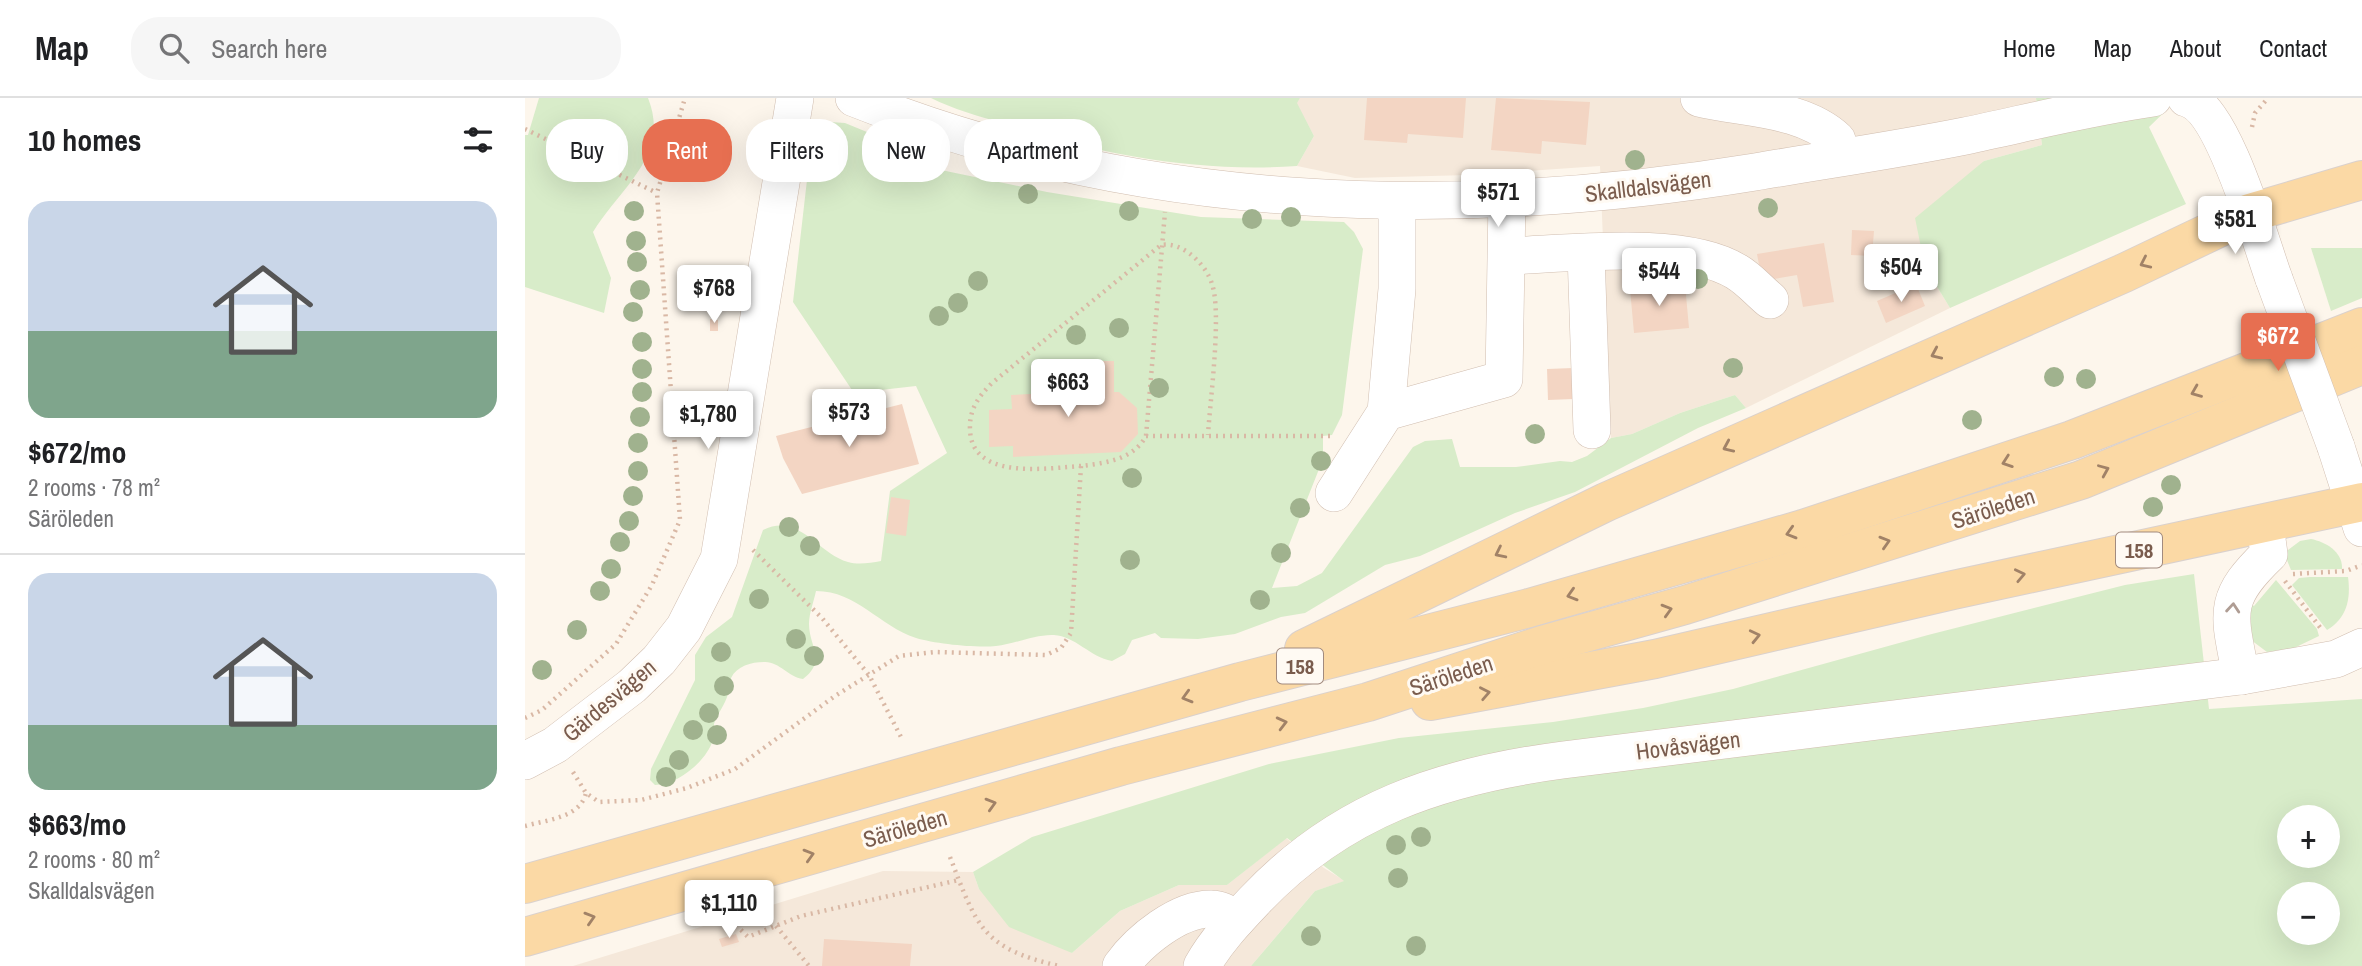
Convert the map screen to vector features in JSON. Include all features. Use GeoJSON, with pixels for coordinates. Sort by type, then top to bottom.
{"type":"FeatureCollection","features":[{"type":"Feature","properties":{"kind":"main road","name":"158"},"geometry":{"type":"LineString","coordinates":[[1240,682],[1606,502],[2124,273],[2250,213],[2362,180]]}},
{"type":"Feature","properties":{"kind":"main road","name":"Säröleden"},"geometry":{"type":"LineString","coordinates":[[525,884],[1240,682],[1529,608],[1803,529],[2072,440],[2362,327]]}},
{"type":"Feature","properties":{"kind":"main road","name":"Säröleden"},"geometry":{"type":"LineString","coordinates":[[525,937],[1121,766],[1368,702],[1542,645],[1685,605],[2081,480],[2362,365]]}},
{"type":"Feature","properties":{"kind":"main road","name":"158"},"geometry":{"type":"LineString","coordinates":[[1368,702],[1443,701],[1746,639],[1953,590],[2265,525],[2359,511]]}},
{"type":"Feature","properties":{"kind":"street","name":"Gärdesvägen"},"geometry":{"type":"LineString","coordinates":[[540,753],[632,686],[659,660],[684,628],[703,596],[719,559],[795,98]]}},
{"type":"Feature","properties":{"kind":"street","name":"Skalldalsvägen"},"geometry":{"type":"LineString","coordinates":[[854,98],[902,117],[1004,148],[1113,173],[1244,192],[1397,201],[1507,200],[1615,192],[1841,157],[2154,98]]}},
{"type":"Feature","properties":{"kind":"street"},"geometry":{"type":"LineString","coordinates":[[1699,98],[1765,110],[1819,127],[1837,140],[1841,157]]}},
{"type":"Feature","properties":{"kind":"street"},"geometry":{"type":"LineString","coordinates":[[2206,104],[2222,137],[2359,511]]}},
{"type":"Feature","properties":{"kind":"street"},"geometry":{"type":"LineString","coordinates":[[1386,412],[1504,379],[1507,200]]}},
{"type":"Feature","properties":{"kind":"street"},"geometry":{"type":"LineString","coordinates":[[1335,493],[1386,412],[1397,289],[1397,201]]}},
{"type":"Feature","properties":{"kind":"street"},"geometry":{"type":"LineString","coordinates":[[1507,256],[1626,249],[1701,259],[1737,272],[1769,300]]}},
{"type":"Feature","properties":{"kind":"street"},"geometry":{"type":"LineString","coordinates":[[1586,253],[1592,430]]}},
{"type":"Feature","properties":{"kind":"street"},"geometry":{"type":"LineString","coordinates":[[2241,676],[2232,605],[2237,588],[2244,578],[2269,554],[2265,525]]}},
{"type":"Feature","properties":{"kind":"street","name":"Hovåsvägen"},"geometry":{"type":"LineString","coordinates":[[1202,966],[1237,919],[1285,870],[1328,837],[1411,794],[1467,776],[1563,760],[2241,676],[2349,653]]}},
{"type":"Feature","properties":{"kind":"street"},"geometry":{"type":"LineString","coordinates":[[1121,966],[1152,935],[1184,916],[1210,908],[1222,910],[1237,919]]}},
{"type":"Feature","properties":{"kind":"path"},"geometry":{"type":"LineString","coordinates":[[525,718],[542,710],[616,644],[652,585],[680,520],[657,193],[685,98]]}},
{"type":"Feature","properties":{"kind":"path"},"geometry":{"type":"LineString","coordinates":[[525,129],[657,193]]}},
{"type":"Feature","properties":{"kind":"path"},"geometry":{"type":"LineString","coordinates":[[1169,181],[1161,245],[1146,436],[1132,452],[1117,460],[1081,466],[1006,467],[989,462],[972,444],[970,423],[974,406],[992,383],[1161,245],[1171,243],[1187,252],[1212,284],[1213,351],[1208,435]]}},
{"type":"Feature","properties":{"kind":"path"},"geometry":{"type":"LineString","coordinates":[[1146,436],[1268,438],[1345,434]]}},
{"type":"Feature","properties":{"kind":"path"},"geometry":{"type":"LineString","coordinates":[[540,753],[599,802],[641,800],[711,780],[735,769],[899,656],[1047,655],[1061,648],[1071,633],[1081,466]]}},
{"type":"Feature","properties":{"kind":"path"},"geometry":{"type":"LineString","coordinates":[[744,542],[822,618],[869,675],[901,737]]}},
{"type":"Feature","properties":{"kind":"path"},"geometry":{"type":"LineString","coordinates":[[2349,653],[2323,631],[2282,575],[2346,571],[2362,565]]}},
{"type":"Feature","properties":{"kind":"path"},"geometry":{"type":"LineString","coordinates":[[525,826],[572,813],[584,802],[586,793]]}},
{"type":"Feature","properties":{"kind":"path"},"geometry":{"type":"LineString","coordinates":[[950,857],[971,910],[986,934],[1003,948],[1059,966]]}},
{"type":"Feature","properties":{"kind":"path"},"geometry":{"type":"LineString","coordinates":[[736,925],[748,937],[800,916],[959,880]]}},
{"type":"Feature","properties":{"kind":"path"},"geometry":{"type":"LineString","coordinates":[[776,926],[809,966]]}},
{"type":"Feature","properties":{"kind":"shaded area"},"geometry":{"type":"Polygon","coordinates":[[[1300,98],[2036,98],[2042,145],[1984,161],[1925,267],[1950,308],[1746,408],[1735,395],[1680,413],[1632,434],[1611,438],[1600,166],[1469,175],[1355,178],[1297,166],[1314,136],[1296,103],[1300,98]]]}},
{"type":"Feature","properties":{"kind":"shaded area"},"geometry":{"type":"Polygon","coordinates":[[[1286,838],[1345,881],[1315,891],[1251,966],[573,966],[883,871],[973,872],[979,889],[1072,953],[1120,911],[1179,885],[1227,885],[1286,838]]]}},
{"type":"Feature","properties":{"kind":"green space"},"geometry":{"type":"Polygon","coordinates":[[[539,98],[648,98],[653,119],[642,119],[642,165],[593,232],[611,278],[604,313],[525,287],[525,135],[528,135],[539,98]]]}},
{"type":"Feature","properties":{"kind":"green space"},"geometry":{"type":"Polygon","coordinates":[[[931,98],[1300,98],[1297,103],[1314,136],[1297,166],[1222,167],[1185,164],[1102,150],[1102,119],[988,119],[931,98]]]}},
{"type":"Feature","properties":{"kind":"green space"},"geometry":{"type":"Polygon","coordinates":[[[2036,98],[2179,98],[2149,127],[2186,204],[1950,308],[1925,267],[1915,218],[1984,161],[2042,145],[2036,98]]]}},
{"type":"Feature","properties":{"kind":"green space"},"geometry":{"type":"Polygon","coordinates":[[[848,124],[862,130],[862,182],[950,182],[950,172],[964,175],[964,182],[999,182],[1201,217],[1344,222],[1354,232],[1363,249],[1342,415],[1332,435],[1323,436],[1323,459],[1272,588],[1297,586],[1322,573],[1413,447],[1425,441],[1452,439],[1460,467],[1516,467],[1572,462],[1587,456],[1611,438],[1632,434],[1680,413],[1735,395],[1746,408],[1698,428],[1575,492],[1515,513],[1420,556],[1385,565],[1305,613],[1281,617],[1235,634],[1198,639],[1161,638],[1155,633],[1132,640],[1125,654],[1112,661],[1069,639],[1054,635],[988,646],[924,640],[903,633],[844,597],[816,591],[809,620],[815,653],[814,666],[810,672],[803,679],[769,662],[754,663],[741,668],[731,678],[727,698],[714,724],[713,740],[704,756],[681,777],[655,785],[650,780],[651,769],[695,680],[695,655],[706,637],[732,617],[763,530],[787,526],[798,530],[848,562],[860,564],[881,561],[890,491],[947,453],[916,386],[854,393],[793,302],[807,182],[848,182],[848,124]]]}},
{"type":"Feature","properties":{"kind":"green space"},"geometry":{"type":"Polygon","coordinates":[[[2311,248],[2362,248],[2362,298],[2331,311],[2311,248]]]}},
{"type":"Feature","properties":{"kind":"green space"},"geometry":{"type":"Polygon","coordinates":[[[2311,539],[2333,549],[2340,558],[2342,569],[2291,570],[2284,553],[2300,541],[2311,539]]]}},
{"type":"Feature","properties":{"kind":"green space"},"geometry":{"type":"Polygon","coordinates":[[[2194,574],[2209,709],[2362,699],[2362,966],[1251,966],[1315,891],[1344,881],[1287,838],[1227,885],[1179,885],[1120,911],[1072,953],[1009,927],[979,889],[973,872],[1032,837],[1269,764],[1399,738],[1553,722],[1643,708],[1733,689],[1928,635],[2125,585],[2194,574]]]}},
{"type":"Feature","properties":{"kind":"green space"},"geometry":{"type":"Polygon","coordinates":[[[2348,577],[2346,607],[2339,620],[2327,630],[2292,585],[2299,578],[2348,577]]]}},
{"type":"Feature","properties":{"kind":"green space"},"geometry":{"type":"Polygon","coordinates":[[[2276,580],[2317,629],[2319,636],[2294,648],[2267,652],[2251,640],[2249,603],[2254,606],[2276,580]]]}},
{"type":"Feature","properties":{"kind":"building"},"geometry":{"type":"Polygon","coordinates":[[[1367,98],[1466,98],[1463,138],[1408,134],[1407,143],[1364,140],[1367,98]]]}},
{"type":"Feature","properties":{"kind":"building"},"geometry":{"type":"Polygon","coordinates":[[[1496,98],[1590,102],[1586,145],[1542,141],[1541,154],[1491,150],[1496,98]]]}},
{"type":"Feature","properties":{"kind":"building"},"geometry":{"type":"Polygon","coordinates":[[[1852,230],[1874,231],[1872,256],[1851,255],[1852,230]]]}},
{"type":"Feature","properties":{"kind":"building"},"geometry":{"type":"Polygon","coordinates":[[[1824,243],[1834,302],[1803,307],[1797,275],[1762,281],[1757,254],[1824,243]]]}},
{"type":"Feature","properties":{"kind":"building"},"geometry":{"type":"Polygon","coordinates":[[[1685,284],[1689,328],[1634,333],[1630,289],[1685,284]]]}},
{"type":"Feature","properties":{"kind":"building"},"geometry":{"type":"Polygon","coordinates":[[[1916,284],[1925,306],[1886,323],[1877,301],[1916,284]]]}},
{"type":"Feature","properties":{"kind":"building"},"geometry":{"type":"Polygon","coordinates":[[[710,319],[718,320],[718,331],[710,331],[710,319]]]}},
{"type":"Feature","properties":{"kind":"building"},"geometry":{"type":"Polygon","coordinates":[[[1086,361],[1114,361],[1114,392],[1119,392],[1137,408],[1138,434],[1121,452],[1013,457],[1013,446],[989,447],[989,410],[1012,409],[1011,395],[1086,391],[1086,361]]]}},
{"type":"Feature","properties":{"kind":"building"},"geometry":{"type":"Polygon","coordinates":[[[1573,368],[1574,399],[1548,400],[1547,369],[1573,368]]]}},
{"type":"Feature","properties":{"kind":"building"},"geometry":{"type":"Polygon","coordinates":[[[902,404],[919,464],[802,494],[783,458],[776,436],[902,404]]]}},
{"type":"Feature","properties":{"kind":"building"},"geometry":{"type":"Polygon","coordinates":[[[891,497],[910,500],[906,536],[886,533],[891,497]]]}},
{"type":"Feature","properties":{"kind":"building"},"geometry":{"type":"Polygon","coordinates":[[[736,934],[739,942],[722,947],[719,939],[736,934]]]}},
{"type":"Feature","properties":{"kind":"building"},"geometry":{"type":"Polygon","coordinates":[[[824,939],[912,944],[910,966],[822,966],[824,939]]]}}]}
